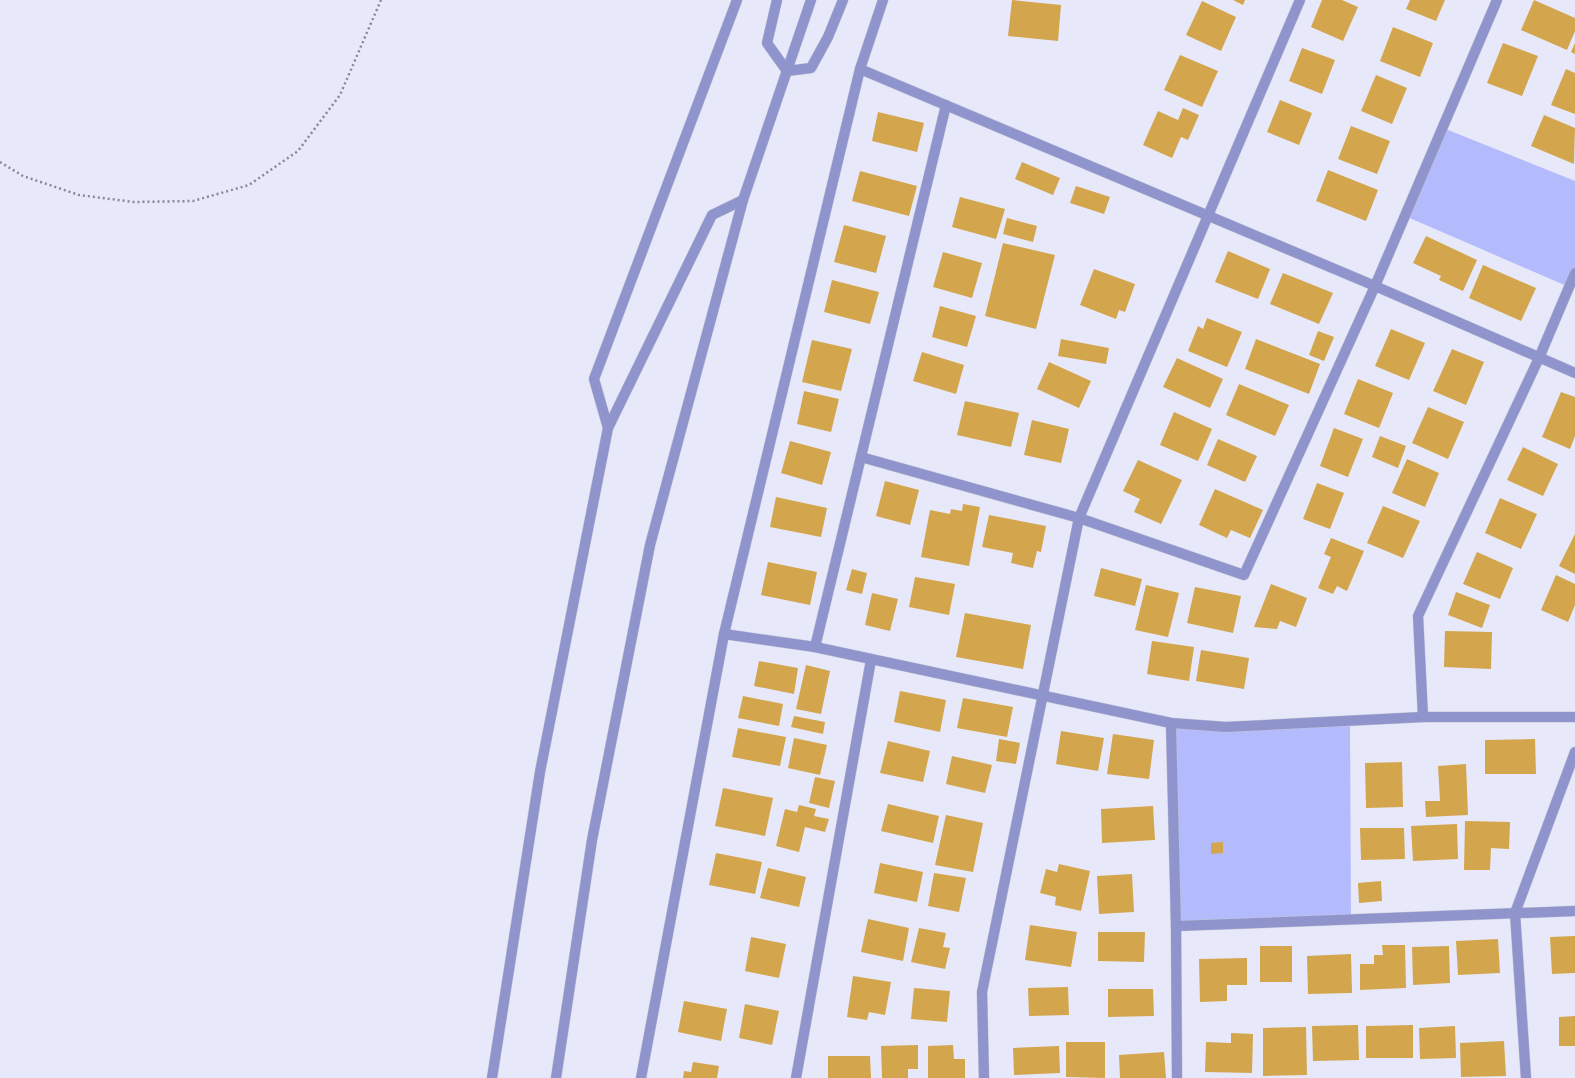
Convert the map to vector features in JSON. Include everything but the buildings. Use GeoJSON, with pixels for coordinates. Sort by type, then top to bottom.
{"type":"FeatureCollection","features":[{"type":"Feature","properties":{"kind":"street"},"geometry":{"type":"LineString","coordinates":[[608,428],[594,379],[737,0]]}},
{"type":"Feature","properties":{"kind":"street"},"geometry":{"type":"LineString","coordinates":[[777,0],[767,43],[786,71]]}},
{"type":"Feature","properties":{"kind":"street"},"geometry":{"type":"LineString","coordinates":[[556,1078],[592,840],[650,546],[743,200],[811,0]]}},
{"type":"Feature","properties":{"kind":"street"},"geometry":{"type":"LineString","coordinates":[[786,71],[811,68],[828,37],[843,0]]}},
{"type":"Feature","properties":{"kind":"street"},"geometry":{"type":"LineString","coordinates":[[641,1078],[724,634],[860,69],[883,0]]}},
{"type":"Feature","properties":{"kind":"street"},"geometry":{"type":"LineString","coordinates":[[984,1078],[982,992],[1079,518],[1209,217],[1300,0]]}},
{"type":"Feature","properties":{"kind":"street"},"geometry":{"type":"LineString","coordinates":[[861,457],[1079,518],[1244,574],[1375,286],[1497,0]]}},
{"type":"Feature","properties":{"kind":"street"},"geometry":{"type":"LineString","coordinates":[[860,69],[1375,286],[1575,373]]}},
{"type":"Feature","properties":{"kind":"street"},"geometry":{"type":"LineString","coordinates":[[815,647],[946,105]]}},
{"type":"Feature","properties":{"kind":"street"},"geometry":{"type":"LineString","coordinates":[[492,1078],[540,772],[608,428],[712,215],[743,200]]}},
{"type":"Feature","properties":{"kind":"street"},"geometry":{"type":"LineString","coordinates":[[1423,717],[1418,616],[1539,358],[1575,273]]}},
{"type":"Feature","properties":{"kind":"street"},"geometry":{"type":"LineString","coordinates":[[724,634],[815,647],[871,660],[1042,694],[1171,723],[1226,727],[1423,717],[1575,717]]}},
{"type":"Feature","properties":{"kind":"street"},"geometry":{"type":"LineString","coordinates":[[796,1078],[871,660]]}},
{"type":"Feature","properties":{"kind":"street"},"geometry":{"type":"LineString","coordinates":[[1171,723],[1176,926],[1177,1078]]}},
{"type":"Feature","properties":{"kind":"street"},"geometry":{"type":"LineString","coordinates":[[1526,1078],[1515,913],[1575,752]]}},
{"type":"Feature","properties":{"kind":"street"},"geometry":{"type":"LineString","coordinates":[[1176,926],[1575,911]]}},
{"type":"Feature","properties":{"kind":"path"},"geometry":{"type":"LineString","coordinates":[[0,162],[23,176],[79,195],[134,202],[193,201],[249,185],[298,151],[340,95],[382,0]]}},
{"type":"Feature","properties":{"kind":"shaded area"},"geometry":{"type":"Polygon","coordinates":[[[1443,128],[1575,181],[1575,273],[1569,287],[1405,216],[1443,128]]]}},
{"type":"Feature","properties":{"kind":"shaded area"},"geometry":{"type":"Polygon","coordinates":[[[1350,721],[1351,919],[1176,926],[1171,723],[1350,721]]]}}]}
